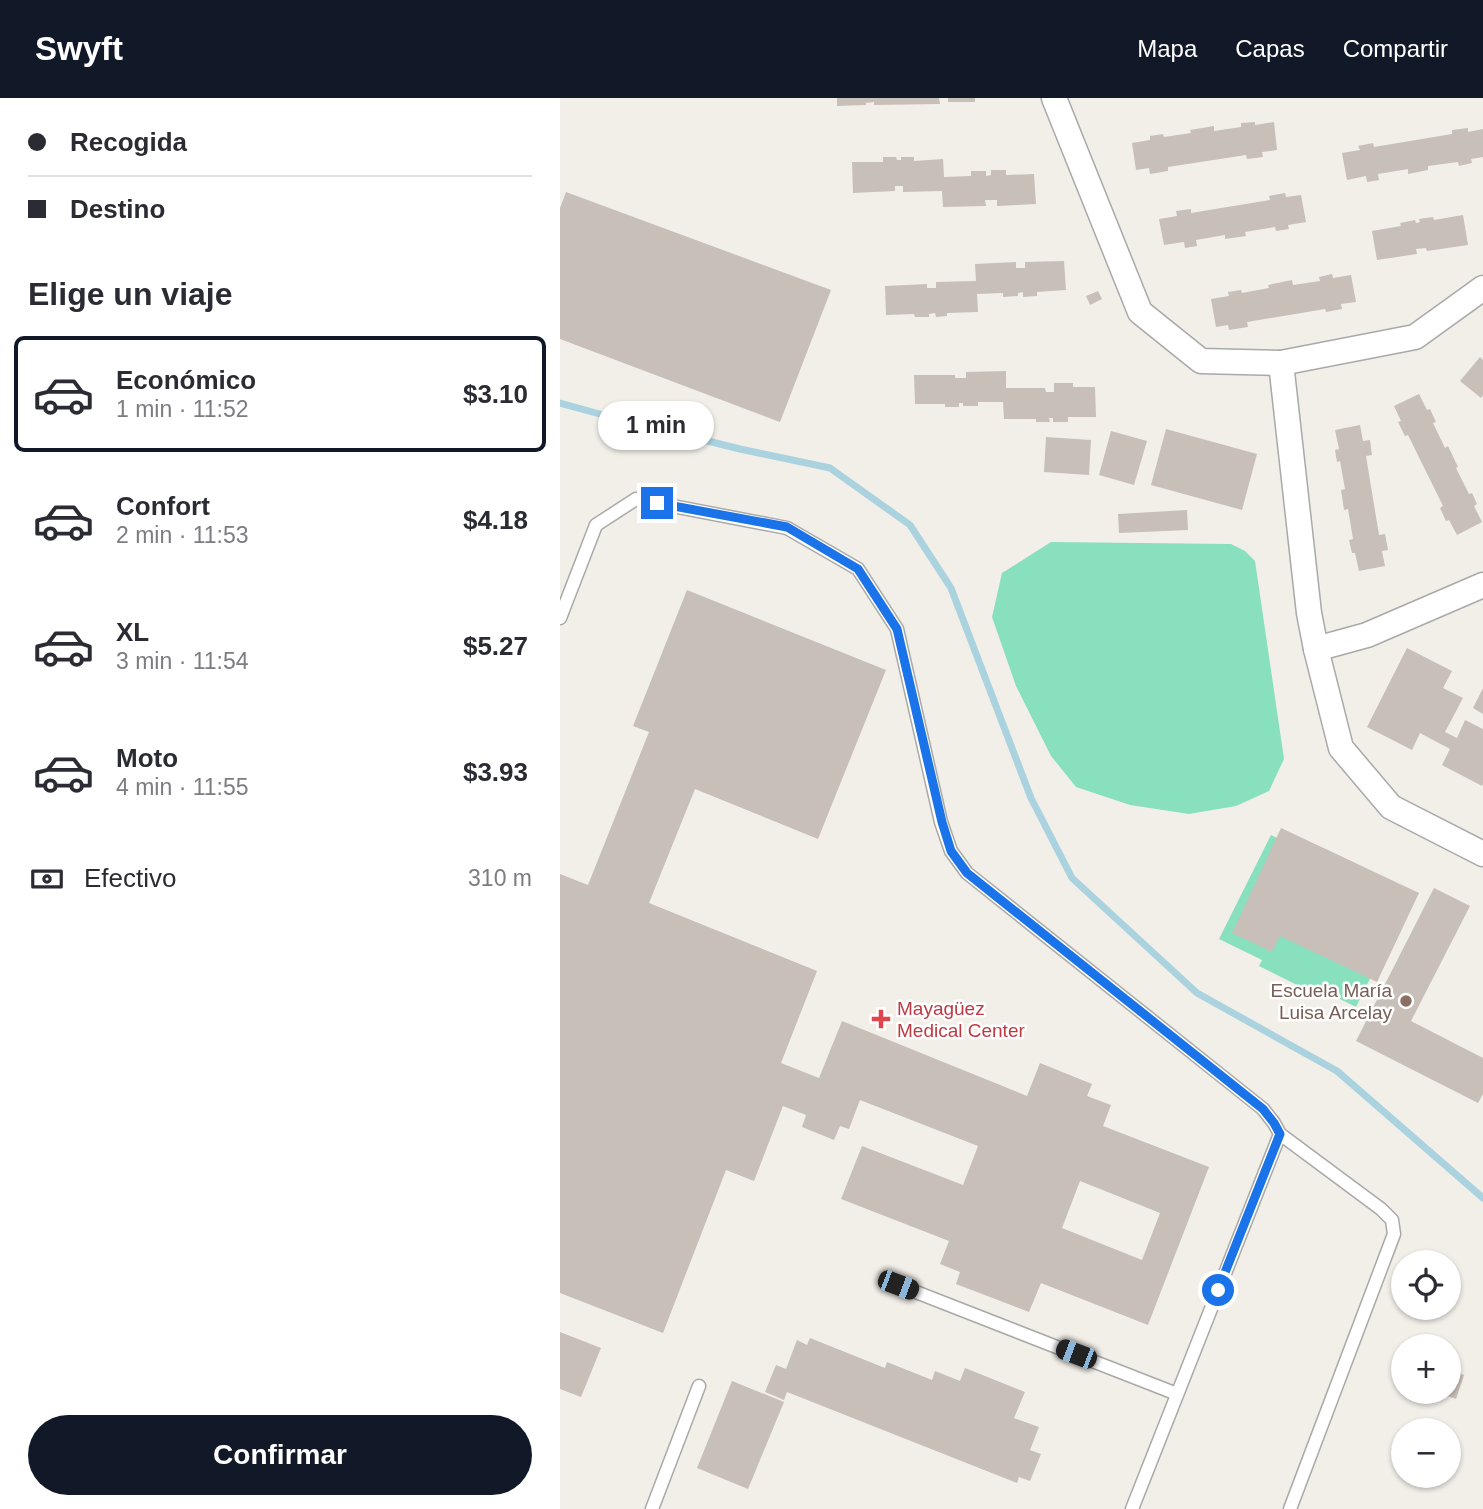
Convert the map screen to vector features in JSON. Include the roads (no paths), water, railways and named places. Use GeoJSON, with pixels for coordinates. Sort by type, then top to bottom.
{"type":"FeatureCollection","features":[{"type":"Feature","properties":{"kind":"street"},"geometry":{"type":"LineString","coordinates":[[1054,98],[1140,312],[1201,361],[1281,363],[1415,337],[1483,288]]}},
{"type":"Feature","properties":{"kind":"street"},"geometry":{"type":"LineString","coordinates":[[1281,363],[1309,612],[1341,748],[1391,807],[1483,854]]}},
{"type":"Feature","properties":{"kind":"street"},"geometry":{"type":"LineString","coordinates":[[1316,649],[1367,635],[1483,585]]}},
{"type":"Feature","properties":{"kind":"lane"},"geometry":{"type":"LineString","coordinates":[[560,618],[596,525],[636,499],[787,527],[858,569],[897,629],[942,822],[951,851],[967,873],[1263,1109],[1280,1134],[1392,1220],[1394,1234],[1290,1509]]}},
{"type":"Feature","properties":{"kind":"lane"},"geometry":{"type":"LineString","coordinates":[[1132,1509],[1280,1134]]}},
{"type":"Feature","properties":{"kind":"lane"},"geometry":{"type":"LineString","coordinates":[[898,1285],[1177,1394]]}},
{"type":"Feature","properties":{"kind":"lane"},"geometry":{"type":"LineString","coordinates":[[652,1509],[699,1386]]}},
{"type":"Feature","properties":{"kind":"waterway"},"geometry":{"type":"LineString","coordinates":[[560,403],[740,449],[830,468],[910,525],[951,588],[1031,798],[1072,878],[1197,993],[1337,1071],[1483,1198]]}},
{"type":"Feature","properties":{"kind":"place","name":"Escuela María Luisa Arcelay"},"geometry":{"type":"Point","coordinates":[1406,1001]}},
{"type":"Feature","properties":{"kind":"place","name":"Mayagüez Medical Center"},"geometry":{"type":"Point","coordinates":[881,1019]}}]}
